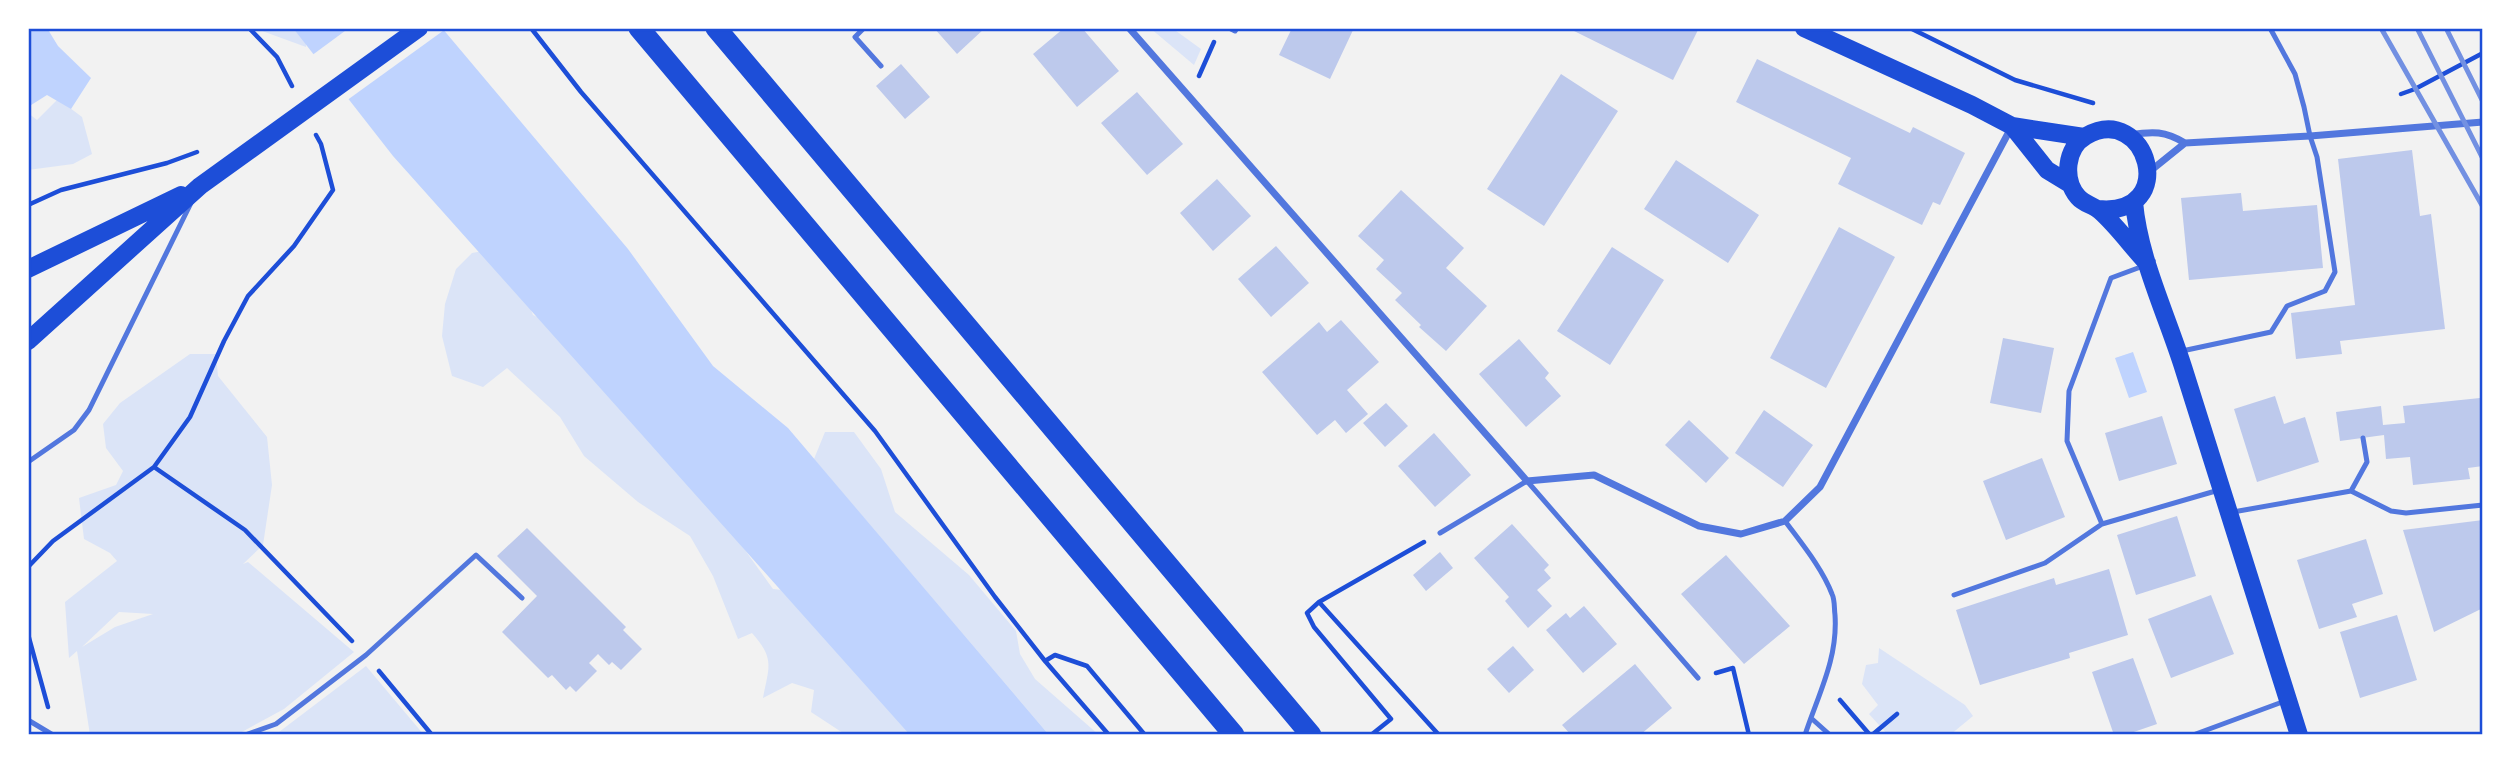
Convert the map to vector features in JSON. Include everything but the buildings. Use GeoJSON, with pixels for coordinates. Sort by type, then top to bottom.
{"type":"FeatureCollection","features":[{"type":"Feature","properties":{"kind":"highway"},"geometry":{"type":"LineString","coordinates":[[639,28],[1234,735]]}},
{"type":"Feature","properties":{"kind":"highway"},"geometry":{"type":"LineString","coordinates":[[716,28],[1311,735]]}},
{"type":"Feature","properties":{"kind":"main road"},"geometry":{"type":"LineString","coordinates":[[28,341],[206,182],[419,28]]}},
{"type":"Feature","properties":{"kind":"main road"},"geometry":{"type":"LineString","coordinates":[[1804,28],[2012,126],[2084,137]]}},
{"type":"Feature","properties":{"kind":"main road"},"geometry":{"type":"LineString","coordinates":[[2012,126],[2047,170],[2070,184]]}},
{"type":"Feature","properties":{"kind":"main road"},"geometry":{"type":"LineString","coordinates":[[2113,130],[2127,135],[2139,145],[2147,158],[2149,172],[2144,189],[2134,202],[2123,208],[2098,209],[2086,204],[2076,195],[2067,171],[2076,146],[2084,137],[2098,131],[2113,130]]}},
{"type":"Feature","properties":{"kind":"main road"},"geometry":{"type":"LineString","coordinates":[[28,269],[206,182]]}},
{"type":"Feature","properties":{"kind":"main road"},"geometry":{"type":"LineString","coordinates":[[2134,202],[2148,265],[2179,352],[2299,735]]}},
{"type":"Feature","properties":{"kind":"main road"},"geometry":{"type":"LineString","coordinates":[[2098,209],[2148,265]]}},
{"type":"Feature","properties":{"kind":"street"},"geometry":{"type":"LineString","coordinates":[[1129,28],[1527,481],[1594,475],[1699,526],[1741,534],[1785,521],[1820,487],[2012,126]]}},
{"type":"Feature","properties":{"kind":"street"},"geometry":{"type":"LineString","coordinates":[[2127,135],[2169,133],[2185,143],[2483,122]]}},
{"type":"Feature","properties":{"kind":"street"},"geometry":{"type":"LineString","coordinates":[[2149,172],[2185,143]]}},
{"type":"Feature","properties":{"kind":"lane"},"geometry":{"type":"LineString","coordinates":[[864,28],[855,37],[881,66]]}},
{"type":"Feature","properties":{"kind":"lane"},"geometry":{"type":"LineString","coordinates":[[1229,28],[1235,31],[1237,28]]}},
{"type":"Feature","properties":{"kind":"lane"},"geometry":{"type":"LineString","coordinates":[[2179,352],[2271,332],[2287,306],[2325,291],[2335,272],[2318,157],[2310,136],[2295,74],[2270,28]]}},
{"type":"Feature","properties":{"kind":"lane"},"geometry":{"type":"LineString","coordinates":[[28,462],[75,430],[89,410],[206,182]]}},
{"type":"Feature","properties":{"kind":"lane"},"geometry":{"type":"LineString","coordinates":[[2102,524],[2067,441],[2069,391],[2111,278],[2148,265]]}},
{"type":"Feature","properties":{"kind":"lane"},"geometry":{"type":"LineString","coordinates":[[2351,491],[2367,462],[2363,438]]}},
{"type":"Feature","properties":{"kind":"lane"},"geometry":{"type":"LineString","coordinates":[[1440,533],[1527,481],[1698,678]]}},
{"type":"Feature","properties":{"kind":"lane"},"geometry":{"type":"LineString","coordinates":[[1954,595],[2045,564],[2102,524],[2222,489]]}},
{"type":"Feature","properties":{"kind":"lane"},"geometry":{"type":"LineString","coordinates":[[2230,513],[2351,491],[2391,511],[2406,513],[2483,505]]}},
{"type":"Feature","properties":{"kind":"lane"},"geometry":{"type":"LineString","coordinates":[[1785,521],[1812,558],[1833,596],[1836,628],[1825,683],[1805,735]]}},
{"type":"Feature","properties":{"kind":"lane"},"geometry":{"type":"LineString","coordinates":[[244,735],[275,724],[366,655],[476,555],[522,598]]}},
{"type":"Feature","properties":{"kind":"lane"},"geometry":{"type":"LineString","coordinates":[[2193,735],[2288,700]]}},
{"type":"Feature","properties":{"kind":"lane"},"geometry":{"type":"LineString","coordinates":[[1811,718],[1830,735]]}},
{"type":"Feature","properties":{"kind":"lane"},"geometry":{"type":"LineString","coordinates":[[28,720],[53,735]]}},
{"type":"Feature","properties":{"kind":"path"},"geometry":{"type":"LineString","coordinates":[[249,28],[277,57],[293,89]]}},
{"type":"Feature","properties":{"kind":"path"},"geometry":{"type":"LineString","coordinates":[[531,28],[581,92],[875,431],[995,597],[1045,661],[1109,735]]}},
{"type":"Feature","properties":{"kind":"path"},"geometry":{"type":"LineString","coordinates":[[1910,28],[2015,80],[2104,106]]}},
{"type":"Feature","properties":{"kind":"path"},"geometry":{"type":"LineString","coordinates":[[1190,98],[1214,40]]}},
{"type":"Feature","properties":{"kind":"path"},"geometry":{"type":"LineString","coordinates":[[2400,94],[2483,54]]}},
{"type":"Feature","properties":{"kind":"path"},"geometry":{"type":"LineString","coordinates":[[28,567],[53,541],[154,467],[190,416],[248,296],[294,246],[333,190],[321,144],[315,133]]}},
{"type":"Feature","properties":{"kind":"path"},"geometry":{"type":"LineString","coordinates":[[28,205],[61,190],[167,163],[194,153]]}},
{"type":"Feature","properties":{"kind":"path"},"geometry":{"type":"LineString","coordinates":[[154,467],[245,530],[366,655],[432,735]]}},
{"type":"Feature","properties":{"kind":"path"},"geometry":{"type":"LineString","coordinates":[[1371,735],[1391,719],[1314,626],[1307,612],[1319,602],[1440,533]]}},
{"type":"Feature","properties":{"kind":"path"},"geometry":{"type":"LineString","coordinates":[[1319,602],[1439,735]]}},
{"type":"Feature","properties":{"kind":"path"},"geometry":{"type":"LineString","coordinates":[[28,634],[49,711]]}},
{"type":"Feature","properties":{"kind":"path"},"geometry":{"type":"LineString","coordinates":[[1045,661],[1055,655],[1087,666],[1145,735]]}},
{"type":"Feature","properties":{"kind":"path"},"geometry":{"type":"LineString","coordinates":[[1698,678],[1733,668],[1749,735]]}},
{"type":"Feature","properties":{"kind":"path"},"geometry":{"type":"LineString","coordinates":[[1825,683],[1871,735],[1897,714]]}},
{"type":"Feature","properties":{"kind":"shaded area"},"geometry":{"type":"Polygon","coordinates":[[[254,28],[307,28],[306,47],[254,28]]]}},
{"type":"Feature","properties":{"kind":"shaded area"},"geometry":{"type":"Polygon","coordinates":[[[1150,28],[1172,28],[1201,49],[1194,65],[1150,28]]]}},
{"type":"Feature","properties":{"kind":"shaded area"},"geometry":{"type":"Polygon","coordinates":[[[58,99],[82,117],[92,154],[73,164],[28,170],[28,113],[37,120],[58,99]]]}},
{"type":"Feature","properties":{"kind":"shaded area"},"geometry":{"type":"Polygon","coordinates":[[[494,249],[521,284],[533,315],[598,346],[773,589],[802,592],[921,735],[846,735],[811,712],[814,690],[792,683],[763,698],[768,670],[764,650],[752,633],[738,639],[713,576],[690,536],[638,502],[584,456],[560,417],[507,368],[483,387],[452,376],[442,336],[445,304],[456,269],[472,253],[494,249]]]}},
{"type":"Feature","properties":{"kind":"shaded area"},"geometry":{"type":"Polygon","coordinates":[[[190,354],[216,354],[218,376],[267,437],[272,485],[263,545],[243,564],[248,562],[354,652],[284,709],[240,733],[90,735],[77,651],[69,658],[65,602],[117,561],[110,553],[84,539],[79,498],[116,485],[123,471],[106,448],[103,424],[120,403],[190,354]],[[119,612],[82,647],[115,627],[153,614],[119,612]]]}},
{"type":"Feature","properties":{"kind":"shaded area"},"geometry":{"type":"Polygon","coordinates":[[[825,432],[854,432],[881,469],[895,512],[969,575],[1016,631],[1020,654],[1035,679],[1099,735],[1049,735],[814,459],[825,432]]]}},
{"type":"Feature","properties":{"kind":"shaded area"},"geometry":{"type":"Polygon","coordinates":[[[1879,648],[1965,705],[1973,716],[1950,735],[1888,735],[1869,714],[1878,705],[1862,684],[1866,665],[1878,663],[1879,648]]]}},
{"type":"Feature","properties":{"kind":"shaded area"},"geometry":{"type":"Polygon","coordinates":[[[366,666],[424,735],[272,735],[279,732],[366,666]]]}},
{"type":"Feature","properties":{"kind":"water"},"geometry":{"type":"Polygon","coordinates":[[[28,28],[47,28],[58,46],[91,78],[71,109],[47,95],[28,107],[28,28]]]}},
{"type":"Feature","properties":{"kind":"water"},"geometry":{"type":"Polygon","coordinates":[[[293,28],[442,28],[628,249],[713,366],[788,428],[1049,735],[910,735],[393,156],[293,28]]]}},
{"type":"Feature","properties":{"kind":"water"},"geometry":{"type":"Polygon","coordinates":[[[2133,352],[2147,392],[2129,398],[2115,358],[2133,352]]]}},
{"type":"Feature","properties":{"kind":"pier"},"geometry":{"type":"Polygon","coordinates":[[[349,28],[447,28],[346,101],[311,56],[349,28]]]}},
{"type":"Feature","properties":{"kind":"railway"},"geometry":{"type":"LineString","coordinates":[[2381,28],[2483,207]]}},
{"type":"Feature","properties":{"kind":"railway"},"geometry":{"type":"LineString","coordinates":[[2417,28],[2483,159]]}},
{"type":"Feature","properties":{"kind":"railway"},"geometry":{"type":"LineString","coordinates":[[2446,28],[2483,102]]}}]}
